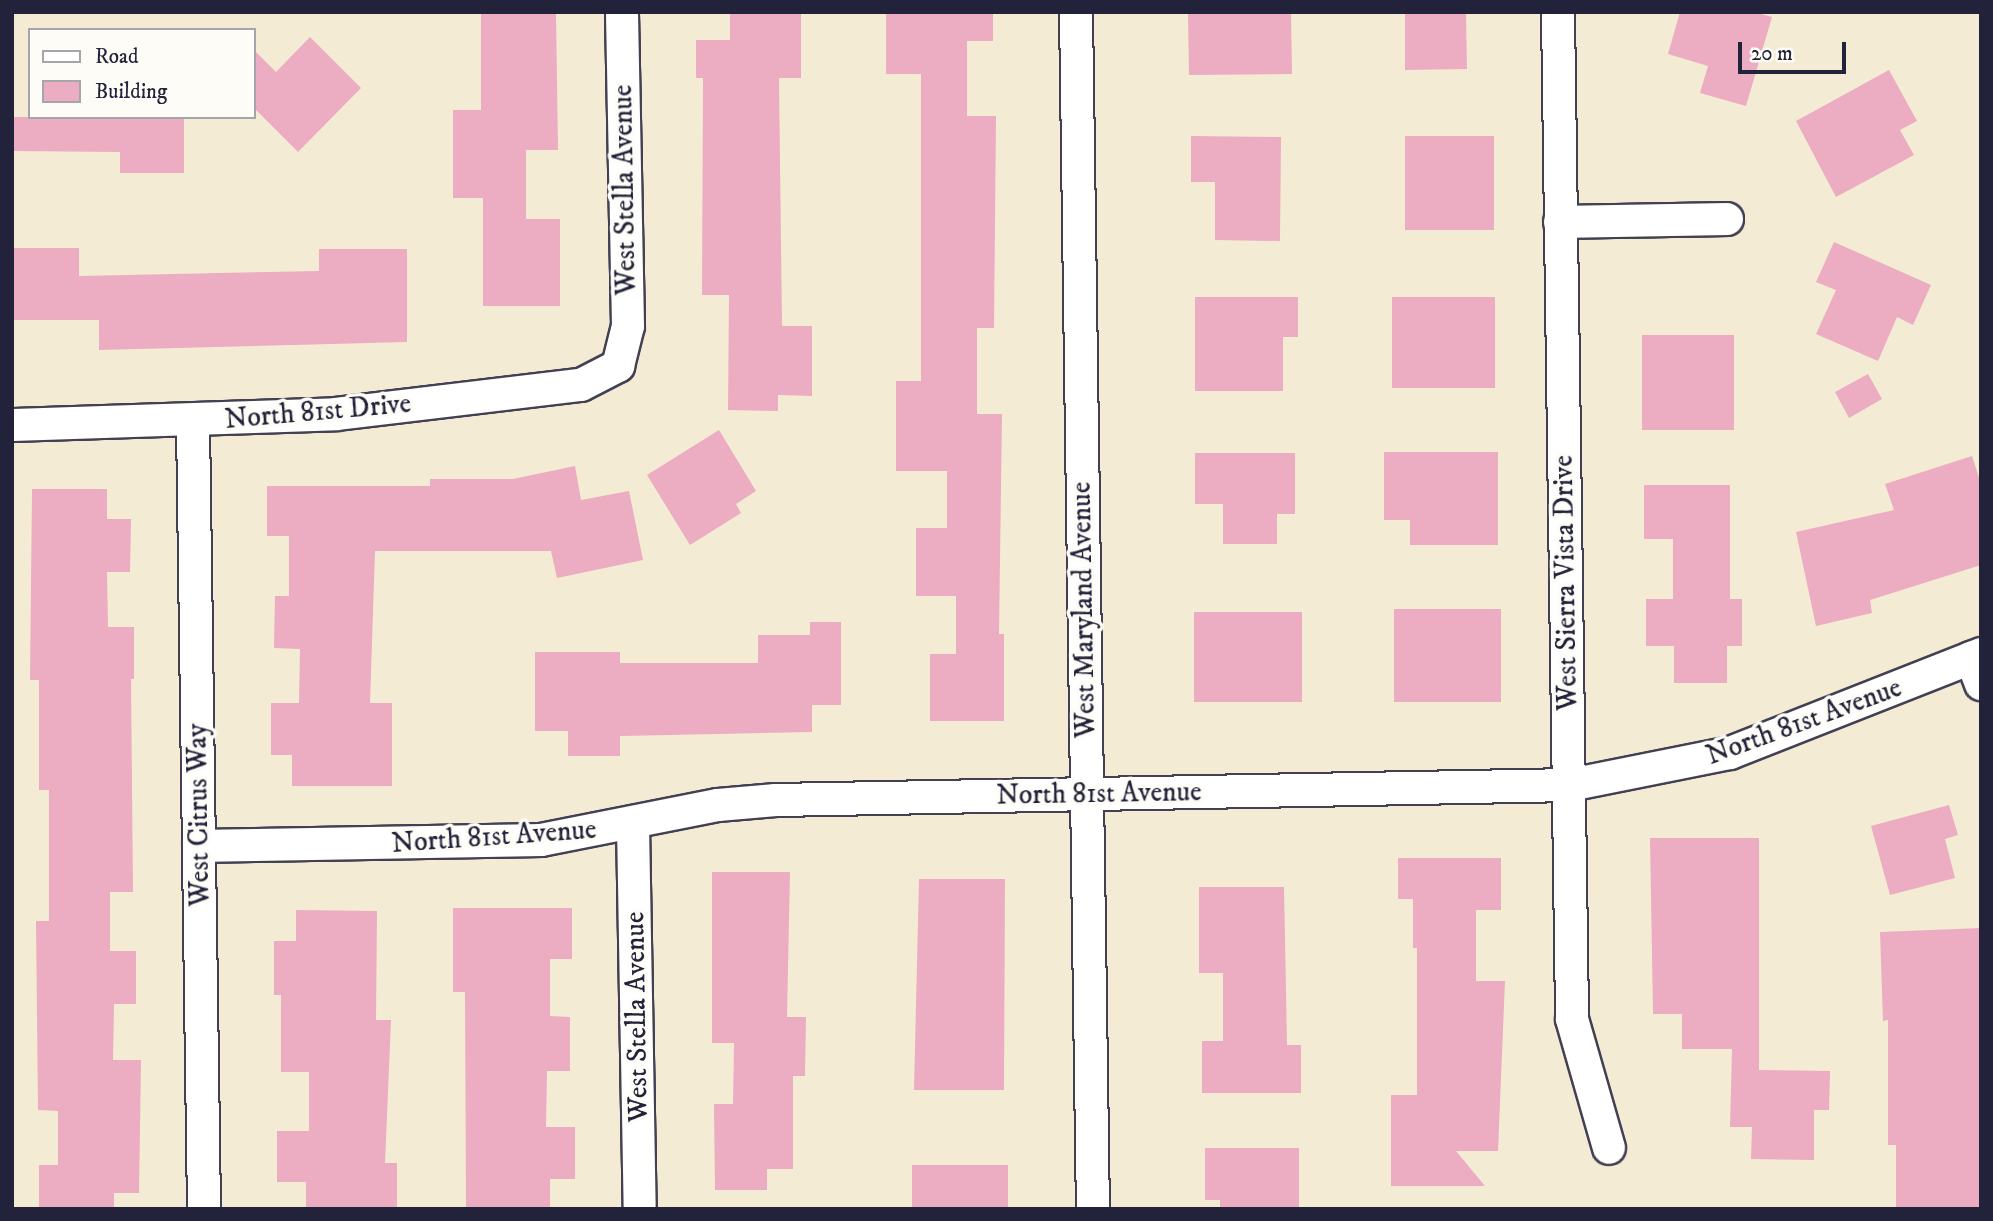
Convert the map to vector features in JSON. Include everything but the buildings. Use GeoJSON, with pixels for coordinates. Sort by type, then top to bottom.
{"type":"FeatureCollection","features":[{"type":"Feature","properties":{"kind":"street","name":"West Stella Avenue"},"geometry":{"type":"LineString","coordinates":[[618,366],[628,326],[622,12]]}},
{"type":"Feature","properties":{"kind":"street","name":"West Maryland Avenue"},"geometry":{"type":"LineString","coordinates":[[1076,12],[1093,1209]]}},
{"type":"Feature","properties":{"kind":"street","name":"West Sierra Vista Drive"},"geometry":{"type":"LineString","coordinates":[[1559,12],[1572,1019],[1609,1149]]}},
{"type":"Feature","properties":{"kind":"street"},"geometry":{"type":"LineString","coordinates":[[1560,222],[1727,219]]}},
{"type":"Feature","properties":{"kind":"street","name":"North 81st Drive"},"geometry":{"type":"LineString","coordinates":[[12,425],[193,422],[335,414],[581,385],[618,366]]}},
{"type":"Feature","properties":{"kind":"street","name":"West Citrus Way"},"geometry":{"type":"LineString","coordinates":[[193,422],[204,1209]]}},
{"type":"Feature","properties":{"kind":"street","name":"North 81st Avenue"},"geometry":{"type":"LineString","coordinates":[[199,846],[438,845],[541,840],[633,825],[718,805],[776,800],[1570,785],[1730,753],[1977,665]]}},
{"type":"Feature","properties":{"kind":"street","name":"West Stella Avenue"},"geometry":{"type":"LineString","coordinates":[[633,825],[640,1209]]}}]}
